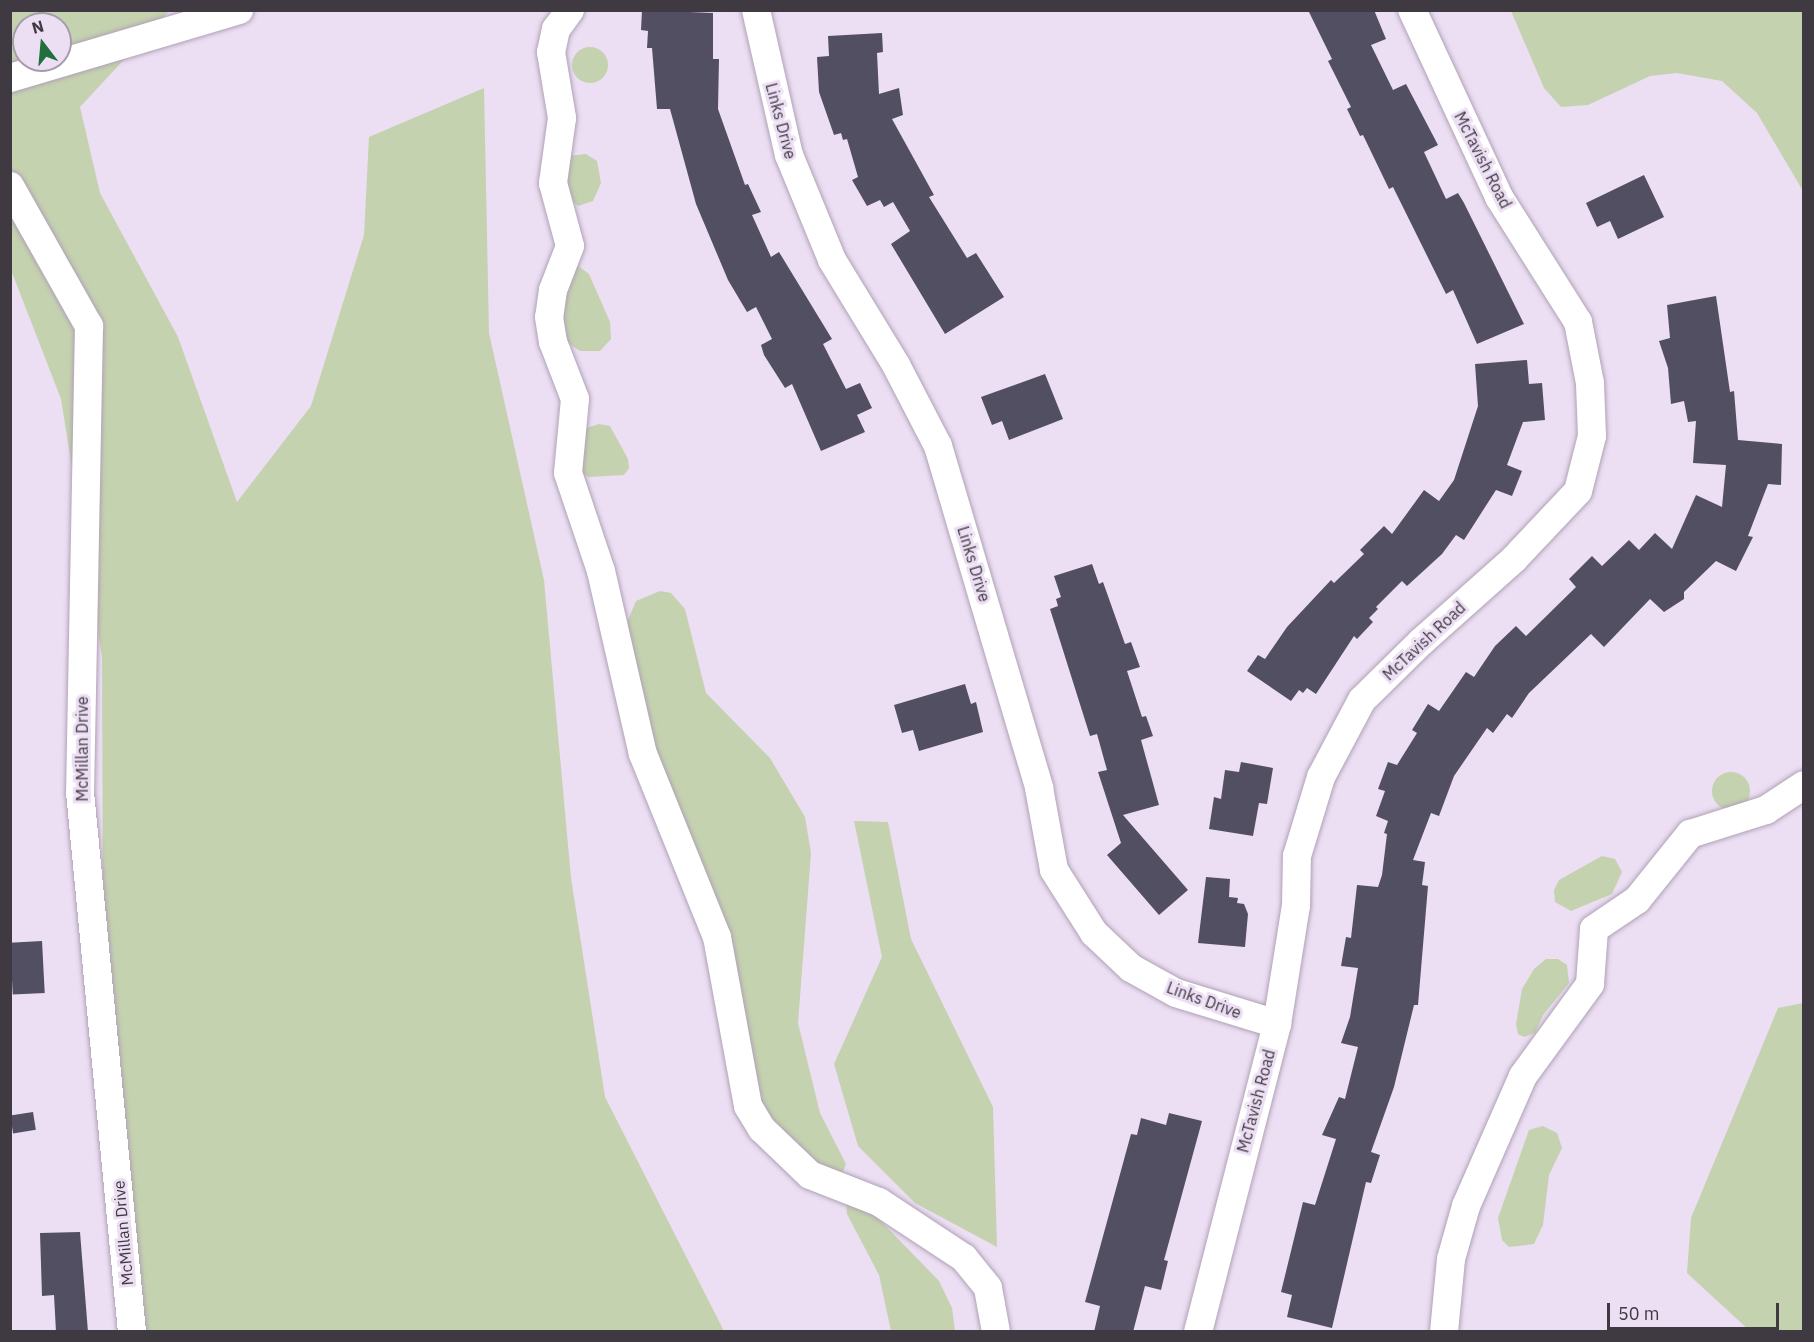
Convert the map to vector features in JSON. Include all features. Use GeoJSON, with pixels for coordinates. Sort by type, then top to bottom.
{"type":"FeatureCollection","features":[{"type":"Feature","properties":{"kind":"street"},"geometry":{"type":"LineString","coordinates":[[10,78],[239,10]]}},
{"type":"Feature","properties":{"kind":"street"},"geometry":{"type":"LineString","coordinates":[[570,10],[556,29],[551,52],[562,118],[553,183],[570,246],[553,290],[549,317],[553,342],[575,399],[568,473],[601,571],[643,754],[717,937],[748,1106],[762,1129],[810,1175],[879,1202],[964,1258],[988,1287],[996,1332]]}},
{"type":"Feature","properties":{"kind":"street","name":"Links Drive"},"geometry":{"type":"LineString","coordinates":[[756,10],[789,155],[828,249],[938,446],[1039,788],[1054,870],[1094,933],[1131,968],[1176,993],[1277,1024]]}},
{"type":"Feature","properties":{"kind":"street","name":"McTavish Road"},"geometry":{"type":"LineString","coordinates":[[1198,1332],[1277,1024],[1296,906],[1297,856],[1321,777],[1362,700],[1420,642],[1514,559],[1578,491],[1592,436],[1590,383],[1578,321],[1499,197],[1412,10]]}},
{"type":"Feature","properties":{"kind":"street","name":"McMillan Drive"},"geometry":{"type":"LineString","coordinates":[[10,186],[90,326],[80,792],[132,1332]]}},
{"type":"Feature","properties":{"kind":"street"},"geometry":{"type":"LineString","coordinates":[[1444,1332],[1451,1259],[1466,1206],[1511,1097],[1531,1062],[1590,984],[1594,929],[1637,900],[1690,834],[1766,810],[1803,785]]}},
{"type":"Feature","properties":{"kind":"green space"},"geometry":{"type":"Polygon","coordinates":[[[11,11],[169,11],[80,107],[100,193],[178,337],[237,502],[311,406],[364,235],[369,137],[484,88],[489,333],[544,580],[571,878],[605,1097],[724,1331],[118,1331],[103,950],[102,657],[61,399],[11,270],[11,11]]]}},
{"type":"Feature","properties":{"kind":"green space"},"geometry":{"type":"Polygon","coordinates":[[[1511,11],[1803,11],[1803,191],[1757,113],[1722,81],[1677,73],[1650,76],[1588,105],[1561,107],[1544,88],[1511,11]]]}},
{"type":"Feature","properties":{"kind":"green space"},"geometry":{"type":"Polygon","coordinates":[[[590,47],[602,53],[608,65],[602,77],[590,83],[578,77],[572,65],[578,53],[590,47]]]}},
{"type":"Feature","properties":{"kind":"green space"},"geometry":{"type":"Polygon","coordinates":[[[586,154],[597,161],[601,183],[593,201],[578,206],[565,193],[569,156],[586,154]]]}},
{"type":"Feature","properties":{"kind":"green space"},"geometry":{"type":"Polygon","coordinates":[[[578,266],[589,274],[610,322],[611,339],[600,351],[580,351],[568,343],[560,308],[574,267],[578,266]]]}},
{"type":"Feature","properties":{"kind":"green space"},"geometry":{"type":"Polygon","coordinates":[[[599,424],[610,426],[628,459],[629,468],[624,475],[588,477],[579,471],[586,428],[599,424]]]}},
{"type":"Feature","properties":{"kind":"green space"},"geometry":{"type":"Polygon","coordinates":[[[660,591],[671,593],[685,609],[706,693],[770,758],[805,817],[811,853],[798,1023],[820,1113],[846,1164],[842,1174],[832,1176],[765,1121],[661,780],[625,627],[636,601],[660,591]]]}},
{"type":"Feature","properties":{"kind":"green space"},"geometry":{"type":"Polygon","coordinates":[[[1731,772],[1738,773],[1744,778],[1749,784],[1749,798],[1744,804],[1738,809],[1731,810],[1724,809],[1718,804],[1713,798],[1712,791],[1713,784],[1718,778],[1724,773],[1731,772]]]}},
{"type":"Feature","properties":{"kind":"green space"},"geometry":{"type":"Polygon","coordinates":[[[854,821],[888,822],[911,939],[993,1107],[997,1247],[915,1203],[858,1146],[834,1064],[882,957],[854,821]]]}},
{"type":"Feature","properties":{"kind":"green space"},"geometry":{"type":"Polygon","coordinates":[[[1602,856],[1615,859],[1622,872],[1612,894],[1571,911],[1555,902],[1554,890],[1559,880],[1602,856]]]}},
{"type":"Feature","properties":{"kind":"green space"},"geometry":{"type":"Polygon","coordinates":[[[1546,959],[1558,959],[1567,965],[1569,983],[1543,1015],[1535,1033],[1524,1037],[1518,1034],[1516,1024],[1522,989],[1534,969],[1546,959]]]}},
{"type":"Feature","properties":{"kind":"green space"},"geometry":{"type":"Polygon","coordinates":[[[1803,1003],[1803,1331],[1750,1331],[1687,1273],[1691,1218],[1778,1008],[1803,1003]]]}},
{"type":"Feature","properties":{"kind":"green space"},"geometry":{"type":"Polygon","coordinates":[[[1543,1126],[1557,1133],[1562,1148],[1549,1175],[1543,1225],[1534,1244],[1509,1247],[1502,1240],[1498,1218],[1529,1130],[1543,1126]]]}},
{"type":"Feature","properties":{"kind":"green space"},"geometry":{"type":"Polygon","coordinates":[[[846,1202],[875,1215],[939,1281],[952,1308],[955,1331],[891,1331],[879,1275],[847,1214],[846,1202]]]}},
{"type":"Feature","properties":{"kind":"building"},"geometry":{"type":"Polygon","coordinates":[[[642,10],[713,13],[713,59],[719,59],[718,109],[745,185],[748,184],[761,212],[752,215],[771,257],[779,252],[832,339],[823,344],[846,389],[860,383],[872,408],[857,415],[865,432],[821,451],[792,384],[785,388],[764,355],[761,345],[772,339],[756,307],[747,312],[728,280],[696,204],[670,109],[657,109],[652,48],[647,48],[648,31],[641,30],[642,10]]]}},
{"type":"Feature","properties":{"kind":"building"},"geometry":{"type":"Polygon","coordinates":[[[1308,10],[1374,10],[1386,39],[1371,45],[1393,90],[1406,84],[1438,145],[1424,152],[1446,199],[1458,193],[1524,324],[1477,344],[1453,290],[1446,294],[1393,187],[1389,189],[1363,135],[1360,136],[1347,109],[1351,107],[1328,61],[1332,59],[1308,10]]]}},
{"type":"Feature","properties":{"kind":"building"},"geometry":{"type":"Polygon","coordinates":[[[882,33],[883,52],[877,53],[879,94],[899,88],[903,115],[892,119],[934,195],[929,197],[967,258],[976,253],[1004,297],[945,334],[891,244],[910,231],[893,202],[884,207],[880,200],[867,206],[852,180],[858,177],[847,139],[843,140],[841,133],[834,135],[819,92],[817,57],[829,56],[828,36],[882,33]]]}},
{"type":"Feature","properties":{"kind":"building"},"geometry":{"type":"Polygon","coordinates":[[[1644,175],[1664,217],[1618,239],[1610,221],[1597,227],[1586,203],[1644,175]]]}},
{"type":"Feature","properties":{"kind":"building"},"geometry":{"type":"Polygon","coordinates":[[[1716,296],[1730,392],[1734,391],[1738,440],[1782,444],[1781,485],[1768,484],[1748,536],[1753,537],[1736,571],[1716,561],[1684,592],[1684,599],[1664,612],[1650,599],[1604,647],[1591,634],[1529,693],[1512,718],[1507,714],[1493,733],[1487,728],[1454,776],[1439,816],[1431,813],[1413,860],[1425,862],[1422,885],[1428,886],[1418,1005],[1414,1005],[1394,1087],[1371,1152],[1380,1155],[1371,1183],[1366,1182],[1332,1328],[1287,1317],[1292,1295],[1281,1292],[1303,1202],[1315,1205],[1336,1139],[1322,1135],[1339,1097],[1345,1099],[1358,1047],[1341,1043],[1350,1017],[1358,968],[1341,966],[1346,937],[1351,938],[1357,885],[1378,887],[1382,875],[1387,834],[1384,833],[1388,821],[1376,816],[1385,791],[1378,789],[1388,762],[1397,765],[1417,733],[1412,730],[1428,704],[1439,711],[1466,672],[1474,677],[1495,646],[1516,626],[1526,636],[1576,587],[1569,579],[1592,556],[1602,566],[1629,540],[1639,550],[1655,533],[1672,549],[1696,495],[1722,507],[1726,465],[1693,463],[1696,421],[1688,422],[1684,401],[1671,404],[1668,368],[1659,341],[1670,338],[1667,305],[1716,296]]]}},
{"type":"Feature","properties":{"kind":"building"},"geometry":{"type":"Polygon","coordinates":[[[1527,360],[1529,384],[1542,383],[1545,420],[1523,422],[1507,465],[1522,471],[1512,496],[1496,490],[1464,540],[1456,535],[1442,554],[1407,586],[1402,581],[1376,607],[1378,609],[1369,618],[1373,622],[1357,639],[1354,636],[1316,694],[1307,688],[1303,693],[1299,690],[1291,701],[1247,671],[1258,655],[1265,659],[1287,627],[1331,580],[1334,583],[1364,554],[1360,550],[1384,526],[1392,534],[1424,490],[1439,501],[1454,480],[1478,406],[1475,364],[1527,360]]]}},
{"type":"Feature","properties":{"kind":"building"},"geometry":{"type":"Polygon","coordinates":[[[1045,374],[1063,419],[1009,440],[1002,421],[992,425],[981,397],[1045,374]]]}},
{"type":"Feature","properties":{"kind":"building"},"geometry":{"type":"Polygon","coordinates":[[[1092,564],[1099,584],[1103,582],[1125,644],[1131,642],[1140,667],[1127,671],[1142,717],[1146,716],[1153,736],[1141,740],[1159,805],[1123,815],[1188,890],[1159,915],[1107,855],[1121,843],[1098,772],[1107,770],[1097,734],[1090,736],[1050,609],[1058,606],[1056,599],[1061,597],[1054,576],[1092,564]]]}},
{"type":"Feature","properties":{"kind":"building"},"geometry":{"type":"Polygon","coordinates":[[[965,684],[971,704],[976,702],[983,732],[919,751],[913,730],[902,733],[894,705],[965,684]]]}},
{"type":"Feature","properties":{"kind":"building"},"geometry":{"type":"Polygon","coordinates":[[[1241,762],[1273,768],[1267,804],[1259,803],[1253,836],[1209,829],[1214,797],[1221,799],[1225,770],[1239,772],[1241,762]]]}},
{"type":"Feature","properties":{"kind":"building"},"geometry":{"type":"Polygon","coordinates":[[[1206,877],[1230,879],[1229,897],[1238,898],[1237,903],[1244,904],[1248,914],[1245,947],[1198,943],[1206,877]]]}},
{"type":"Feature","properties":{"kind":"building"},"geometry":{"type":"Polygon","coordinates":[[[42,941],[45,993],[13,995],[10,943],[42,941]]]}},
{"type":"Feature","properties":{"kind":"building"},"geometry":{"type":"Polygon","coordinates":[[[33,1112],[36,1130],[13,1133],[10,1116],[33,1112]]]}},
{"type":"Feature","properties":{"kind":"building"},"geometry":{"type":"Polygon","coordinates":[[[1169,1113],[1202,1121],[1164,1260],[1168,1261],[1161,1290],[1145,1286],[1133,1332],[1094,1332],[1100,1306],[1085,1302],[1131,1134],[1137,1135],[1141,1118],[1166,1125],[1169,1113]]]}},
{"type":"Feature","properties":{"kind":"building"},"geometry":{"type":"Polygon","coordinates":[[[80,1232],[88,1332],[56,1332],[54,1295],[42,1296],[40,1233],[80,1232]]]}}]}
